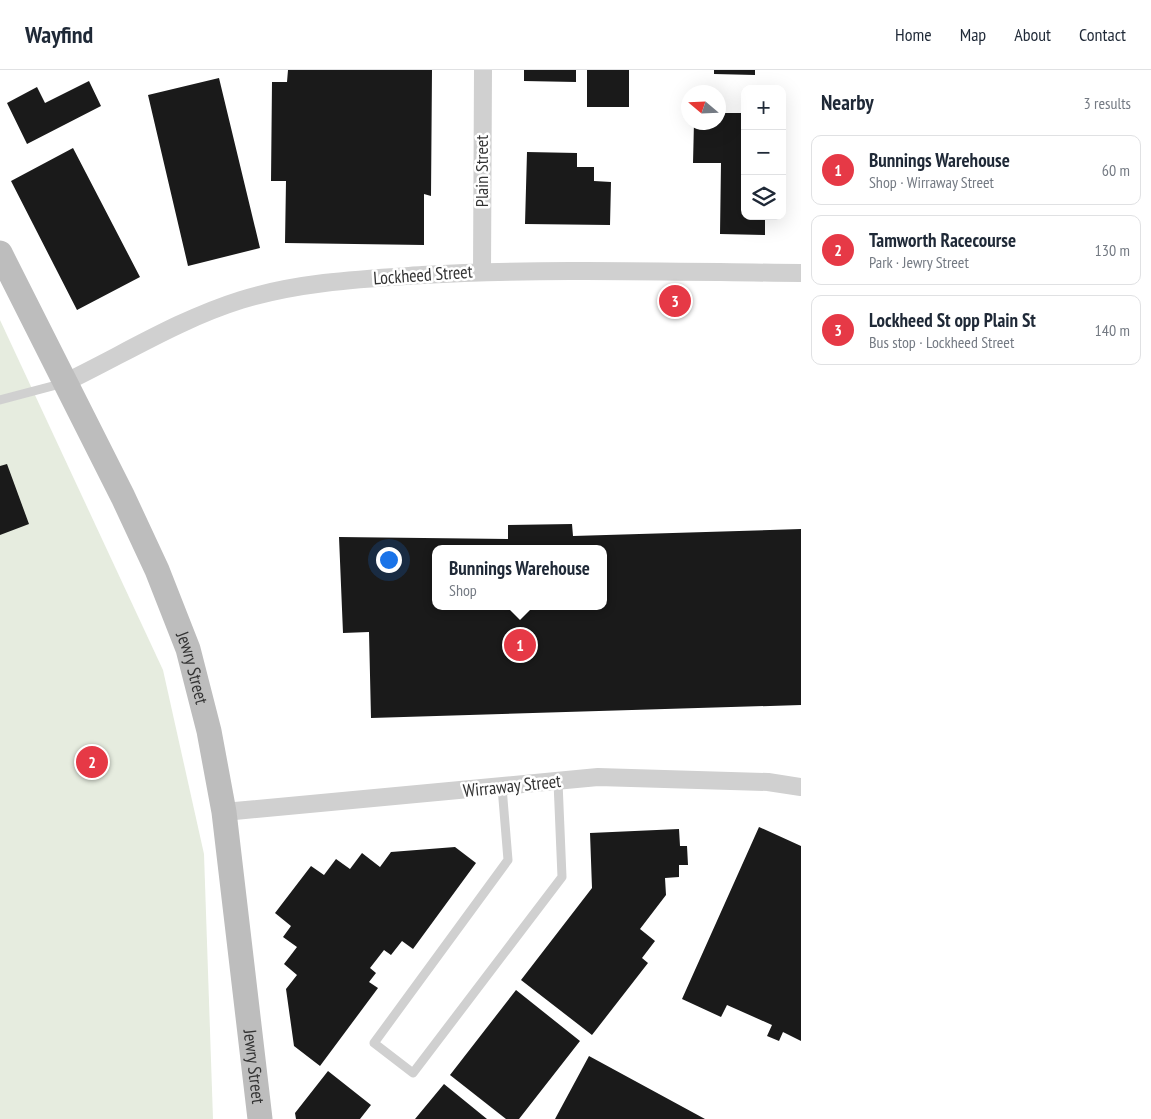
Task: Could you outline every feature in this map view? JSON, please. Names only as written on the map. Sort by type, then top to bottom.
[{"type":"main road","name":"Jewry Street","points":[[0,253],[123,497],[156,570],[188,649],[210,731],[224,812],[260,1119]]},
{"type":"street","name":"Plain Street","points":[[482,272],[483,70]]},
{"type":"street","name":"Lockheed Street","points":[[66,382],[173,328],[241,300],[310,285],[376,278],[482,272],[801,273]]},
{"type":"street","name":"Wirraway Street","points":[[224,812],[617,778],[768,782],[801,787]]},
{"type":"lane","points":[[0,400],[66,382]]},
{"type":"lane","points":[[502,787],[508,860],[374,1043],[413,1073],[562,877],[558,782]]},
{"type":"shaded area","points":[[0,320],[163,670],[204,854],[213,1119],[0,1119]]},
{"type":"building","points":[[288,70],[432,70],[431,196],[424,194],[424,245],[285,243],[286,181],[271,181],[272,82],[287,82]]},
{"type":"building","points":[[524,70],[576,70],[576,82],[524,81]]},
{"type":"building","points":[[587,70],[629,70],[629,107],[587,107]]},
{"type":"building","points":[[714,70],[755,70],[755,75],[714,74]]},
{"type":"building","points":[[219,78],[260,248],[188,266],[148,95]]},
{"type":"building","points":[[89,81],[101,106],[27,144],[7,103],[37,87],[45,103]]},
{"type":"building","points":[[726,113],[741,113],[741,220],[765,220],[765,235],[720,234],[721,163],[693,163],[694,130],[726,130]]},
{"type":"building","points":[[73,148],[140,277],[77,310],[11,181]]},
{"type":"building","points":[[527,152],[577,153],[577,167],[594,167],[594,181],[611,182],[610,225],[525,224]]},
{"type":"building","points":[[7,464],[29,524],[0,535],[0,466]]},
{"type":"building","points":[[572,524],[573,536],[801,529],[801,705],[371,718],[369,632],[343,633],[339,537],[508,539],[508,525]]},
{"type":"building","points":[[759,827],[801,846],[801,1041],[783,1032],[779,1041],[767,1036],[772,1025],[727,1005],[721,1017],[682,999]]},
{"type":"building","points":[[679,829],[680,846],[687,846],[688,865],[679,865],[679,877],[665,878],[666,895],[640,929],[655,941],[642,958],[648,963],[592,1035],[521,980],[592,888],[590,833]]},
{"type":"building","points":[[455,847],[476,863],[413,949],[402,941],[391,955],[384,950],[370,968],[376,973],[369,982],[378,988],[320,1066],[294,1046],[286,989],[297,975],[284,964],[297,947],[283,937],[291,926],[275,913],[311,866],[324,875],[336,859],[350,869],[362,853],[380,867],[391,852]]},
{"type":"building","points":[[516,990],[580,1041],[519,1119],[506,1119],[450,1075]]},
{"type":"building","points":[[589,1056],[705,1119],[555,1119]]},
{"type":"building","points":[[328,1071],[371,1105],[360,1119],[296,1119],[295,1113]]},
{"type":"building","points":[[444,1084],[487,1119],[415,1119]]},
{"type":"place","name":"Lockheed St opp Plain St","points":[[675,301]]},
{"type":"place","name":"Bunnings Warehouse","points":[[520,645]]},
{"type":"place","name":"Tamworth Racecourse","points":[[92,762]]}]
